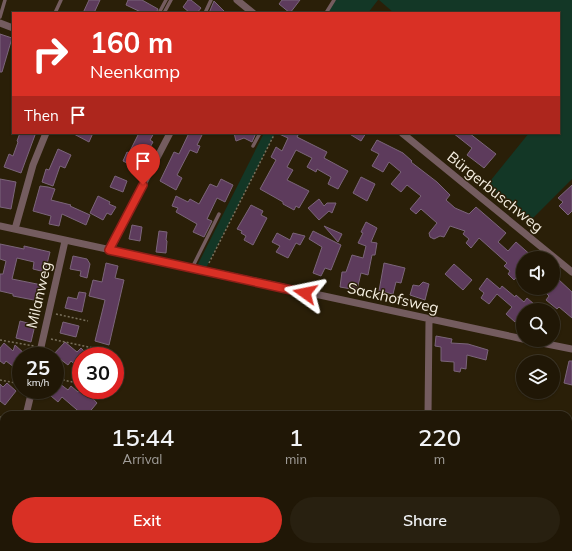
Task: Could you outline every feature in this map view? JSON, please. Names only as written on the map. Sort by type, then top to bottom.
[{"type":"street","points":[[237,0],[252,12]]},
{"type":"street","points":[[0,23],[12,28]]},
{"type":"street","points":[[15,229],[33,165],[46,134]]},
{"type":"street","points":[[109,250],[169,134]]},
{"type":"street","name":"Bürgerbuschweg","points":[[403,134],[572,272]]},
{"type":"street","name":"Sackhofsweg","points":[[0,226],[428,320],[516,338]]},
{"type":"street","name":"Milanweg","points":[[41,347],[65,241]]},
{"type":"street","points":[[428,320],[428,411]]},
{"type":"street","points":[[558,347],[572,350]]},
{"type":"street","points":[[27,411],[30,399]]},
{"type":"lane","points":[[0,17],[5,0]]},
{"type":"lane","points":[[56,12],[61,0]]},
{"type":"lane","points":[[160,12],[166,0]]},
{"type":"lane","points":[[165,12],[171,0]]},
{"type":"lane","points":[[205,12],[211,0]]},
{"type":"lane","points":[[327,12],[334,0]]},
{"type":"lane","points":[[253,146],[259,134]]},
{"type":"lane","points":[[192,268],[218,214]]},
{"type":"path","points":[[205,270],[274,134]]},
{"type":"path","points":[[48,313],[88,321]]},
{"type":"path","points":[[43,337],[89,347]]},
{"type":"path","points":[[0,340],[41,347]]},
{"type":"path","points":[[0,380],[12,382]]},
{"type":"green space","points":[[334,0],[378,0],[369,12],[327,12]]},
{"type":"green space","points":[[379,0],[572,0],[572,179],[530,221],[487,185],[528,134],[560,134],[560,12],[393,12]]},
{"type":"green space","points":[[263,134],[274,134],[205,270],[196,268]]},
{"type":"building","points":[[89,0],[100,0],[94,12],[83,12]]},
{"type":"building","points":[[128,0],[142,0],[158,9],[156,12],[141,12],[126,5]]},
{"type":"building","points":[[188,0],[191,0],[201,8],[198,12],[189,12],[183,7]]},
{"type":"building","points":[[282,0],[300,0],[291,12],[279,4]]},
{"type":"building","points":[[214,1],[225,12],[209,12]]},
{"type":"building","points":[[0,34],[12,38],[2,72],[0,72]]},
{"type":"building","points":[[20,134],[35,135],[21,173],[4,167],[9,154],[13,156],[18,142]]},
{"type":"building","points":[[74,134],[93,134],[89,142]]},
{"type":"building","points":[[138,134],[153,134],[150,140],[153,142],[148,151],[145,150],[137,168],[123,161],[127,152],[129,153]]},
{"type":"building","points":[[189,134],[202,134],[197,145],[200,146],[197,153],[190,150],[177,175],[182,178],[176,190],[160,181],[174,152],[179,154]]},
{"type":"building","points":[[234,134],[256,134],[252,142],[244,138],[236,141]]},
{"type":"building","points":[[279,134],[298,134],[297,137],[327,152],[324,158],[348,171],[338,189],[328,184],[331,177],[317,169],[316,172],[307,167],[312,158],[296,150],[287,167],[293,170],[287,180],[309,191],[299,208],[296,206],[294,210],[260,189],[276,160],[271,157],[276,147],[282,151],[288,138]]},
{"type":"building","points":[[350,134],[365,134],[361,141]]},
{"type":"building","points":[[454,134],[470,134],[496,154],[484,168],[467,155],[472,148]]},
{"type":"building","points":[[377,140],[403,153],[412,161],[411,162],[437,182],[450,195],[446,200],[455,208],[469,214],[476,207],[506,233],[498,242],[508,251],[516,242],[526,251],[516,251],[516,278],[514,280],[508,274],[510,271],[504,266],[507,263],[479,238],[471,248],[466,243],[469,239],[463,234],[465,231],[450,226],[444,237],[440,236],[434,239],[430,237],[429,233],[437,223],[421,209],[416,214],[410,209],[421,196],[407,185],[401,192],[391,184],[401,172],[389,162],[383,172],[372,166],[379,154],[371,150]]},
{"type":"building","points":[[58,149],[71,155],[65,168],[60,166],[53,186],[42,182],[46,169],[49,170]]},
{"type":"building","points":[[115,176],[127,181],[123,192],[110,187]]},
{"type":"building","points":[[361,177],[375,184],[367,201],[353,193]]},
{"type":"building","points":[[0,179],[16,182],[11,209],[0,207]]},
{"type":"building","points":[[221,179],[233,185],[225,202],[217,198],[207,219],[212,221],[204,237],[193,232],[197,224],[176,212],[178,208],[172,206],[176,196],[188,202],[190,199],[199,204],[210,184],[217,187]]},
{"type":"building","points":[[572,185],[572,211],[568,215],[559,206],[563,202],[558,198]]},
{"type":"building","points":[[40,186],[55,189],[51,200],[71,205],[70,206],[90,215],[86,225],[62,214],[59,226],[49,224],[51,216],[33,211]]},
{"type":"building","points":[[98,196],[116,207],[111,215],[107,213],[103,220],[90,213]]},
{"type":"building","points":[[319,199],[324,206],[327,203],[336,203],[332,213],[329,211],[319,220],[308,208]]},
{"type":"building","points":[[251,205],[263,211],[261,215],[267,218],[253,245],[244,240],[246,236],[241,233],[242,231],[237,229]]},
{"type":"building","points":[[366,222],[377,228],[371,242],[377,243],[375,255],[372,255],[368,275],[361,273],[357,290],[340,287],[342,272],[346,272],[352,255],[363,258],[366,246],[358,243]]},
{"type":"building","points":[[132,225],[142,227],[140,241],[129,239]]},
{"type":"building","points":[[324,226],[342,234],[338,242]]},
{"type":"building","points":[[159,231],[167,232],[166,253],[156,252]]},
{"type":"building","points":[[313,231],[341,245],[331,270],[325,268],[321,276],[313,273],[322,247],[309,239]]},
{"type":"building","points":[[277,233],[290,240],[293,233],[305,236],[300,245],[296,243],[288,258],[276,252],[280,246],[272,242]]},
{"type":"building","points":[[0,244],[24,249],[24,246],[50,252],[45,272],[33,269],[34,262],[17,258],[12,279],[42,285],[39,301],[13,296],[13,294],[0,291],[0,274],[3,274],[6,261],[0,259]]},
{"type":"building","points":[[73,256],[87,259],[90,264],[87,278],[80,276],[81,271],[70,269]]},
{"type":"building","points":[[106,263],[118,266],[115,278],[124,280],[109,345],[95,341],[105,300],[89,296],[93,280],[102,282]]},
{"type":"building","points":[[384,263],[405,268],[401,283],[396,282],[393,294],[379,291]]},
{"type":"building","points":[[454,264],[472,280],[463,290],[445,274]]},
{"type":"building","points":[[487,278],[500,289],[502,286],[515,297],[516,295],[524,302],[527,298],[533,303],[516,303],[515,322],[506,314],[512,307],[497,294],[489,304],[481,298],[484,293],[479,289]]},
{"type":"building","points":[[560,281],[572,292],[572,318],[560,308],[560,303],[550,303],[546,300],[549,296],[548,295],[560,295]]},
{"type":"building","points":[[423,282],[429,284],[425,300],[410,295],[413,285],[419,286]]},
{"type":"building","points":[[79,292],[86,293],[82,312],[65,308],[68,297],[77,299]]},
{"type":"building","points":[[20,321],[35,325],[31,342],[16,338]]},
{"type":"building","points":[[63,322],[79,326],[76,337],[60,333]]},
{"type":"building","points":[[436,336],[452,339],[451,343],[468,344],[488,350],[486,360],[467,355],[466,369],[461,368],[460,372],[454,371],[454,362],[441,361],[441,347],[435,346]]},
{"type":"building","points":[[65,342],[72,348],[72,362],[71,361],[68,365],[64,362],[64,347],[60,347]]},
{"type":"building","points":[[4,343],[12,350],[12,366],[6,361],[4,364],[0,361],[0,348]]},
{"type":"building","points":[[569,361],[572,361],[572,385],[564,383]]},
{"type":"building","points":[[7,383],[12,387],[12,396],[5,405],[0,401],[0,384],[3,387]]},
{"type":"building","points":[[71,386],[72,387],[72,399],[93,399],[97,403],[90,411],[78,411],[64,399],[64,387],[68,390]]},
{"type":"route","points":[[143,185],[109,250],[305,293]]}]
